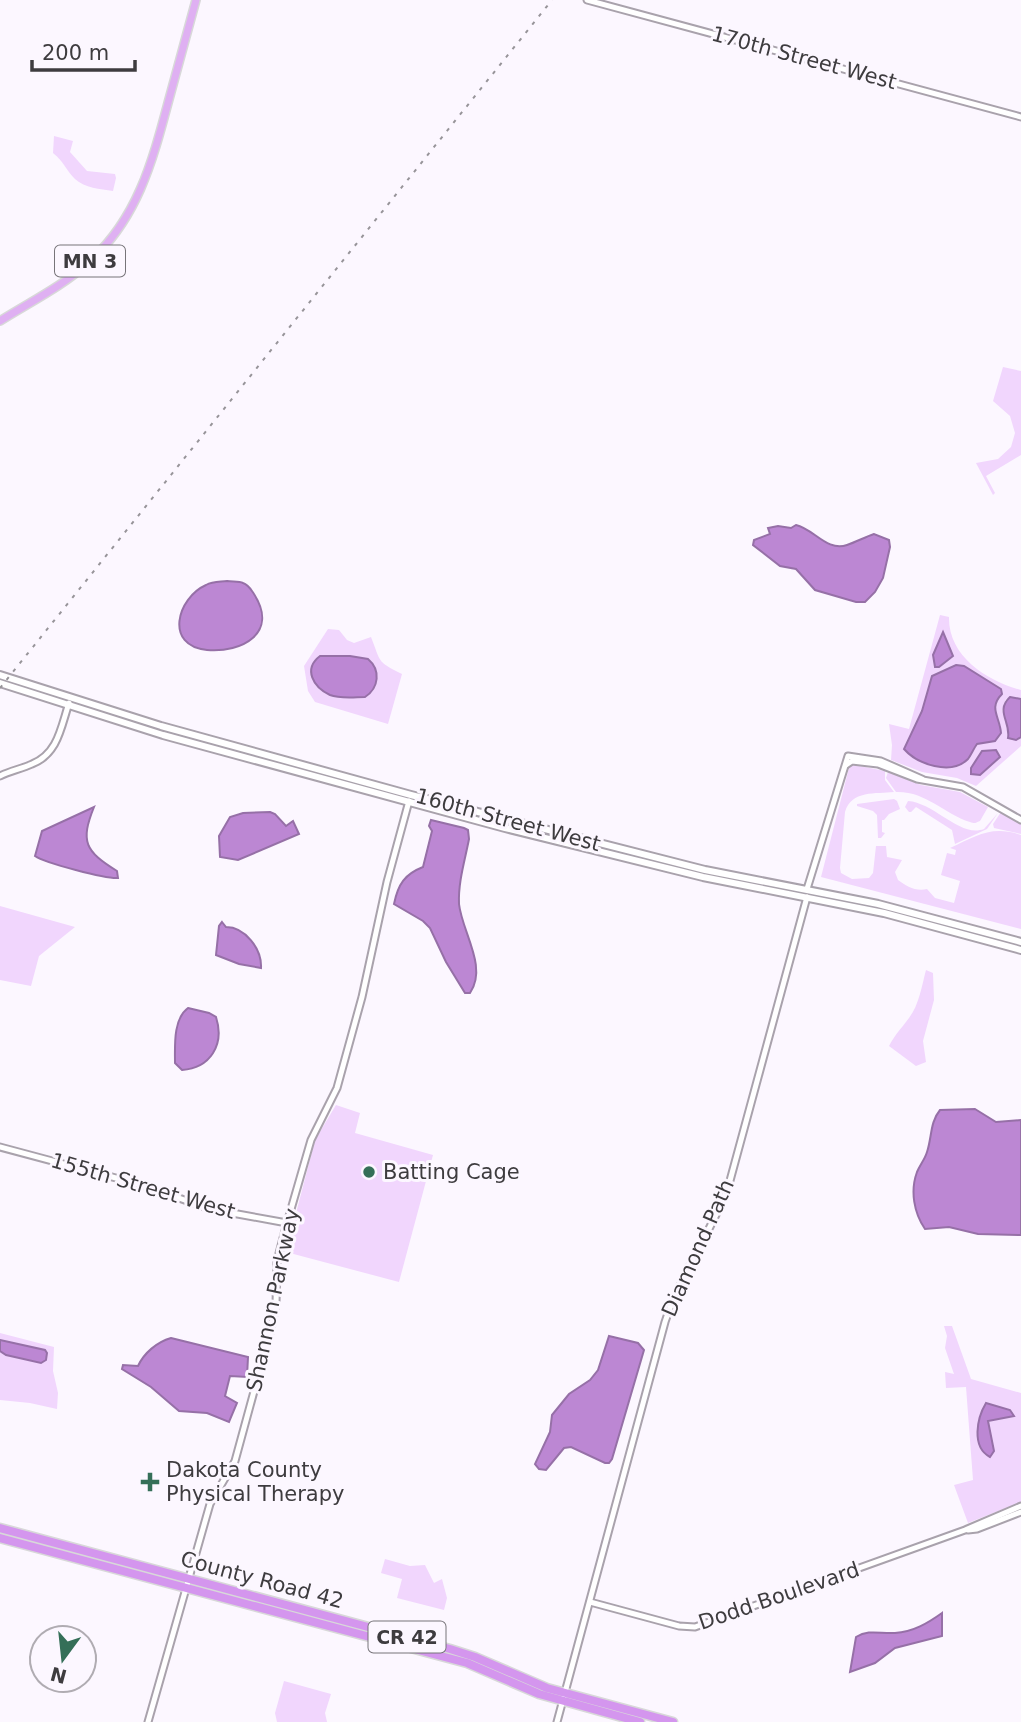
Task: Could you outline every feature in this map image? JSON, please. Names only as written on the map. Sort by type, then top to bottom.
[{"type":"highway","name":"County Road 42","points":[[0,1528],[475,1657],[564,1697],[640,1722]]},
{"type":"highway","name":"County Road 42","points":[[0,1538],[467,1663],[539,1693],[673,1722]]},
{"type":"main road","name":"MN 3","points":[[0,321],[81,269],[101,250],[126,219],[143,187],[153,160],[196,0]]},
{"type":"main road","name":"160th Street West","points":[[0,675],[175,738],[410,798],[807,893],[1021,950]]},
{"type":"main road","name":"160th Street West","points":[[0,683],[69,700]]},
{"type":"main road","name":"160th Street West","points":[[410,798],[649,864],[745,886],[756,885],[864,901],[1021,942]]},
{"type":"main road","points":[[649,864],[652,861],[705,870]]},
{"type":"street","name":"170th Street West","points":[[587,0],[1021,117]]},
{"type":"street","points":[[0,776],[35,763],[49,753],[58,739],[69,700]]},
{"type":"street","name":"Diamond Path","points":[[557,1722],[665,1322],[680,1286],[717,1216],[727,1188],[844,768],[850,761],[865,762],[922,779],[969,789],[1021,820]]},
{"type":"street","name":"Shannon Parkway","points":[[148,1722],[210,1504],[235,1461],[276,1304],[277,1261],[287,1223],[311,1140],[333,1098],[340,1077],[410,798]]},
{"type":"street","name":"155th Street West","points":[[0,1146],[142,1185],[210,1209],[287,1223]]},
{"type":"street","points":[[965,1530],[1021,1506]]},
{"type":"street","points":[[965,1530],[977,1529],[1021,1511]]},
{"type":"street","name":"Dodd Boulevard","points":[[590,1602],[679,1626],[695,1627],[965,1530]]},
{"type":"shaded area","points":[[54,136],[73,141],[70,152],[87,171],[115,174],[113,191],[88,186],[75,179],[53,153]]},
{"type":"shaded area","points":[[1003,367],[1021,371],[1021,455],[986,476],[995,493],[993,495],[976,463],[998,459],[1011,447],[1015,433],[1010,416],[993,401]]},
{"type":"shaded area","points":[[796,525],[833,545],[847,545],[874,534],[889,540],[883,578],[875,592],[865,602],[856,602],[815,590],[796,569],[780,566],[753,545],[754,540],[770,534],[768,528],[791,528]]},
{"type":"shaded area","points":[[227,581],[245,584],[254,594],[261,608],[259,630],[253,638],[233,648],[207,650],[193,647],[180,631],[182,610],[196,591],[211,583]]},
{"type":"shaded area","points":[[940,615],[949,617],[950,631],[962,655],[983,673],[1021,690],[1021,699],[1006,699],[1002,710],[1009,727],[1009,738],[1018,740],[1021,737],[1021,746],[976,786],[957,778],[922,772],[891,760],[889,724],[909,729]],"holes":[[[943,633],[953,656],[939,667],[933,660]],[[956,665],[999,696],[994,709],[1001,727],[987,741],[977,744],[969,758],[904,749],[922,711],[932,676]]]},
{"type":"shaded area","points":[[328,629],[339,630],[347,640],[354,643],[371,637],[380,660],[402,674],[388,724],[315,702],[308,691],[304,666]]},
{"type":"shaded area","points":[[943,632],[953,656],[935,667],[933,655]]},
{"type":"shaded area","points":[[320,656],[368,659],[375,668],[376,684],[365,697],[338,697],[324,692],[315,683],[311,672]]},
{"type":"shaded area","points":[[956,665],[964,666],[1001,689],[1002,694],[995,708],[1001,733],[995,741],[977,744],[968,759],[961,764],[953,767],[934,766],[917,759],[904,749],[922,711],[932,676]]},
{"type":"shaded area","points":[[1010,697],[1021,699],[1021,737],[1016,740],[1008,738],[1004,712]]},
{"type":"shaded area","points":[[996,750],[1000,757],[980,775],[971,774],[971,768],[982,751]]},
{"type":"shaded area","points":[[850,764],[885,771],[885,780],[894,792],[865,794],[848,805],[845,812],[841,873],[852,879],[869,878],[873,873],[876,846],[886,846],[887,857],[902,860],[895,872],[898,880],[915,889],[927,889],[935,898],[954,903],[960,881],[941,875],[947,853],[955,855],[956,850],[950,848],[992,832],[1021,835],[1021,929],[821,877]]},
{"type":"shaded area","points":[[888,772],[921,785],[960,792],[988,807],[980,821],[972,823],[917,795],[896,792],[886,778]]},
{"type":"shaded area","points":[[894,799],[900,809],[882,820],[882,832],[885,833],[878,838],[877,815],[857,804]]},
{"type":"shaded area","points":[[908,801],[928,807],[966,829],[984,829],[998,813],[987,829],[955,844],[952,830],[916,807],[909,812],[905,807]]},
{"type":"shaded area","points":[[94,807],[87,829],[88,845],[98,857],[117,871],[118,878],[76,870],[35,856],[42,831]]},
{"type":"shaded area","points":[[270,812],[286,826],[293,821],[299,834],[238,860],[220,857],[219,836],[230,817],[243,813]]},
{"type":"shaded area","points":[[1001,812],[1021,824],[1021,834],[994,828],[993,824]]},
{"type":"shaded area","points":[[431,820],[468,830],[459,904],[475,961],[475,983],[470,993],[465,993],[430,928],[394,904],[403,881],[423,867],[432,831],[429,826]]},
{"type":"shaded area","points":[[0,906],[75,927],[39,956],[31,986],[0,980]]},
{"type":"shaded area","points":[[222,922],[226,927],[240,931],[251,940],[259,954],[261,968],[239,964],[216,955],[219,926]]},
{"type":"shaded area","points":[[926,970],[933,973],[934,1000],[923,1041],[926,1062],[916,1066],[889,1046],[915,1007]]},
{"type":"shaded area","points":[[188,1008],[216,1017],[218,1037],[217,1046],[207,1060],[182,1070],[175,1063],[176,1033],[180,1019]]},
{"type":"shaded area","points":[[336,1105],[360,1113],[355,1133],[433,1155],[399,1282],[286,1252],[315,1140]]},
{"type":"shaded area","points":[[975,1109],[996,1122],[1021,1120],[1021,1235],[978,1234],[949,1227],[925,1229],[918,1216],[914,1202],[915,1179],[927,1152],[937,1115],[940,1110]]},
{"type":"shaded area","points":[[944,1326],[952,1326],[971,1379],[1021,1393],[1021,1502],[968,1523],[954,1485],[973,1480],[966,1387],[946,1388],[945,1372],[954,1374],[945,1348],[947,1336]]},
{"type":"shaded area","points":[[0,1333],[54,1347],[53,1371],[58,1393],[57,1409],[0,1400]]},
{"type":"shaded area","points":[[609,1336],[638,1343],[644,1350],[612,1459],[605,1463],[571,1447],[564,1448],[546,1470],[539,1469],[535,1464],[550,1432],[552,1415],[569,1394],[590,1380],[598,1370]]},
{"type":"shaded area","points":[[171,1338],[248,1357],[247,1377],[230,1376],[225,1396],[237,1403],[229,1422],[207,1413],[179,1411],[151,1387],[122,1369],[123,1365],[138,1366],[152,1349]]},
{"type":"shaded area","points":[[0,1340],[45,1350],[46,1360],[41,1363],[6,1355],[0,1351]]},
{"type":"shaded area","points":[[986,1403],[1010,1410],[1014,1416],[988,1421],[994,1451],[990,1457],[980,1446],[978,1439],[978,1424]]},
{"type":"shaded area","points":[[385,1559],[410,1566],[425,1565],[434,1583],[442,1579],[447,1598],[444,1610],[397,1598],[402,1579],[381,1573]]},
{"type":"shaded area","points":[[942,1613],[942,1636],[895,1648],[875,1663],[850,1672],[856,1637],[870,1632],[908,1631]]},
{"type":"shaded area","points":[[284,1681],[331,1694],[325,1713],[327,1722],[277,1722],[275,1713]]},
{"type":"railway","points":[[0,688],[552,0]]},
{"type":"place","name":"Batting Cage","points":[[369,1172]]},
{"type":"place","name":"Dakota County Physical Therapy","points":[[150,1482]]}]
